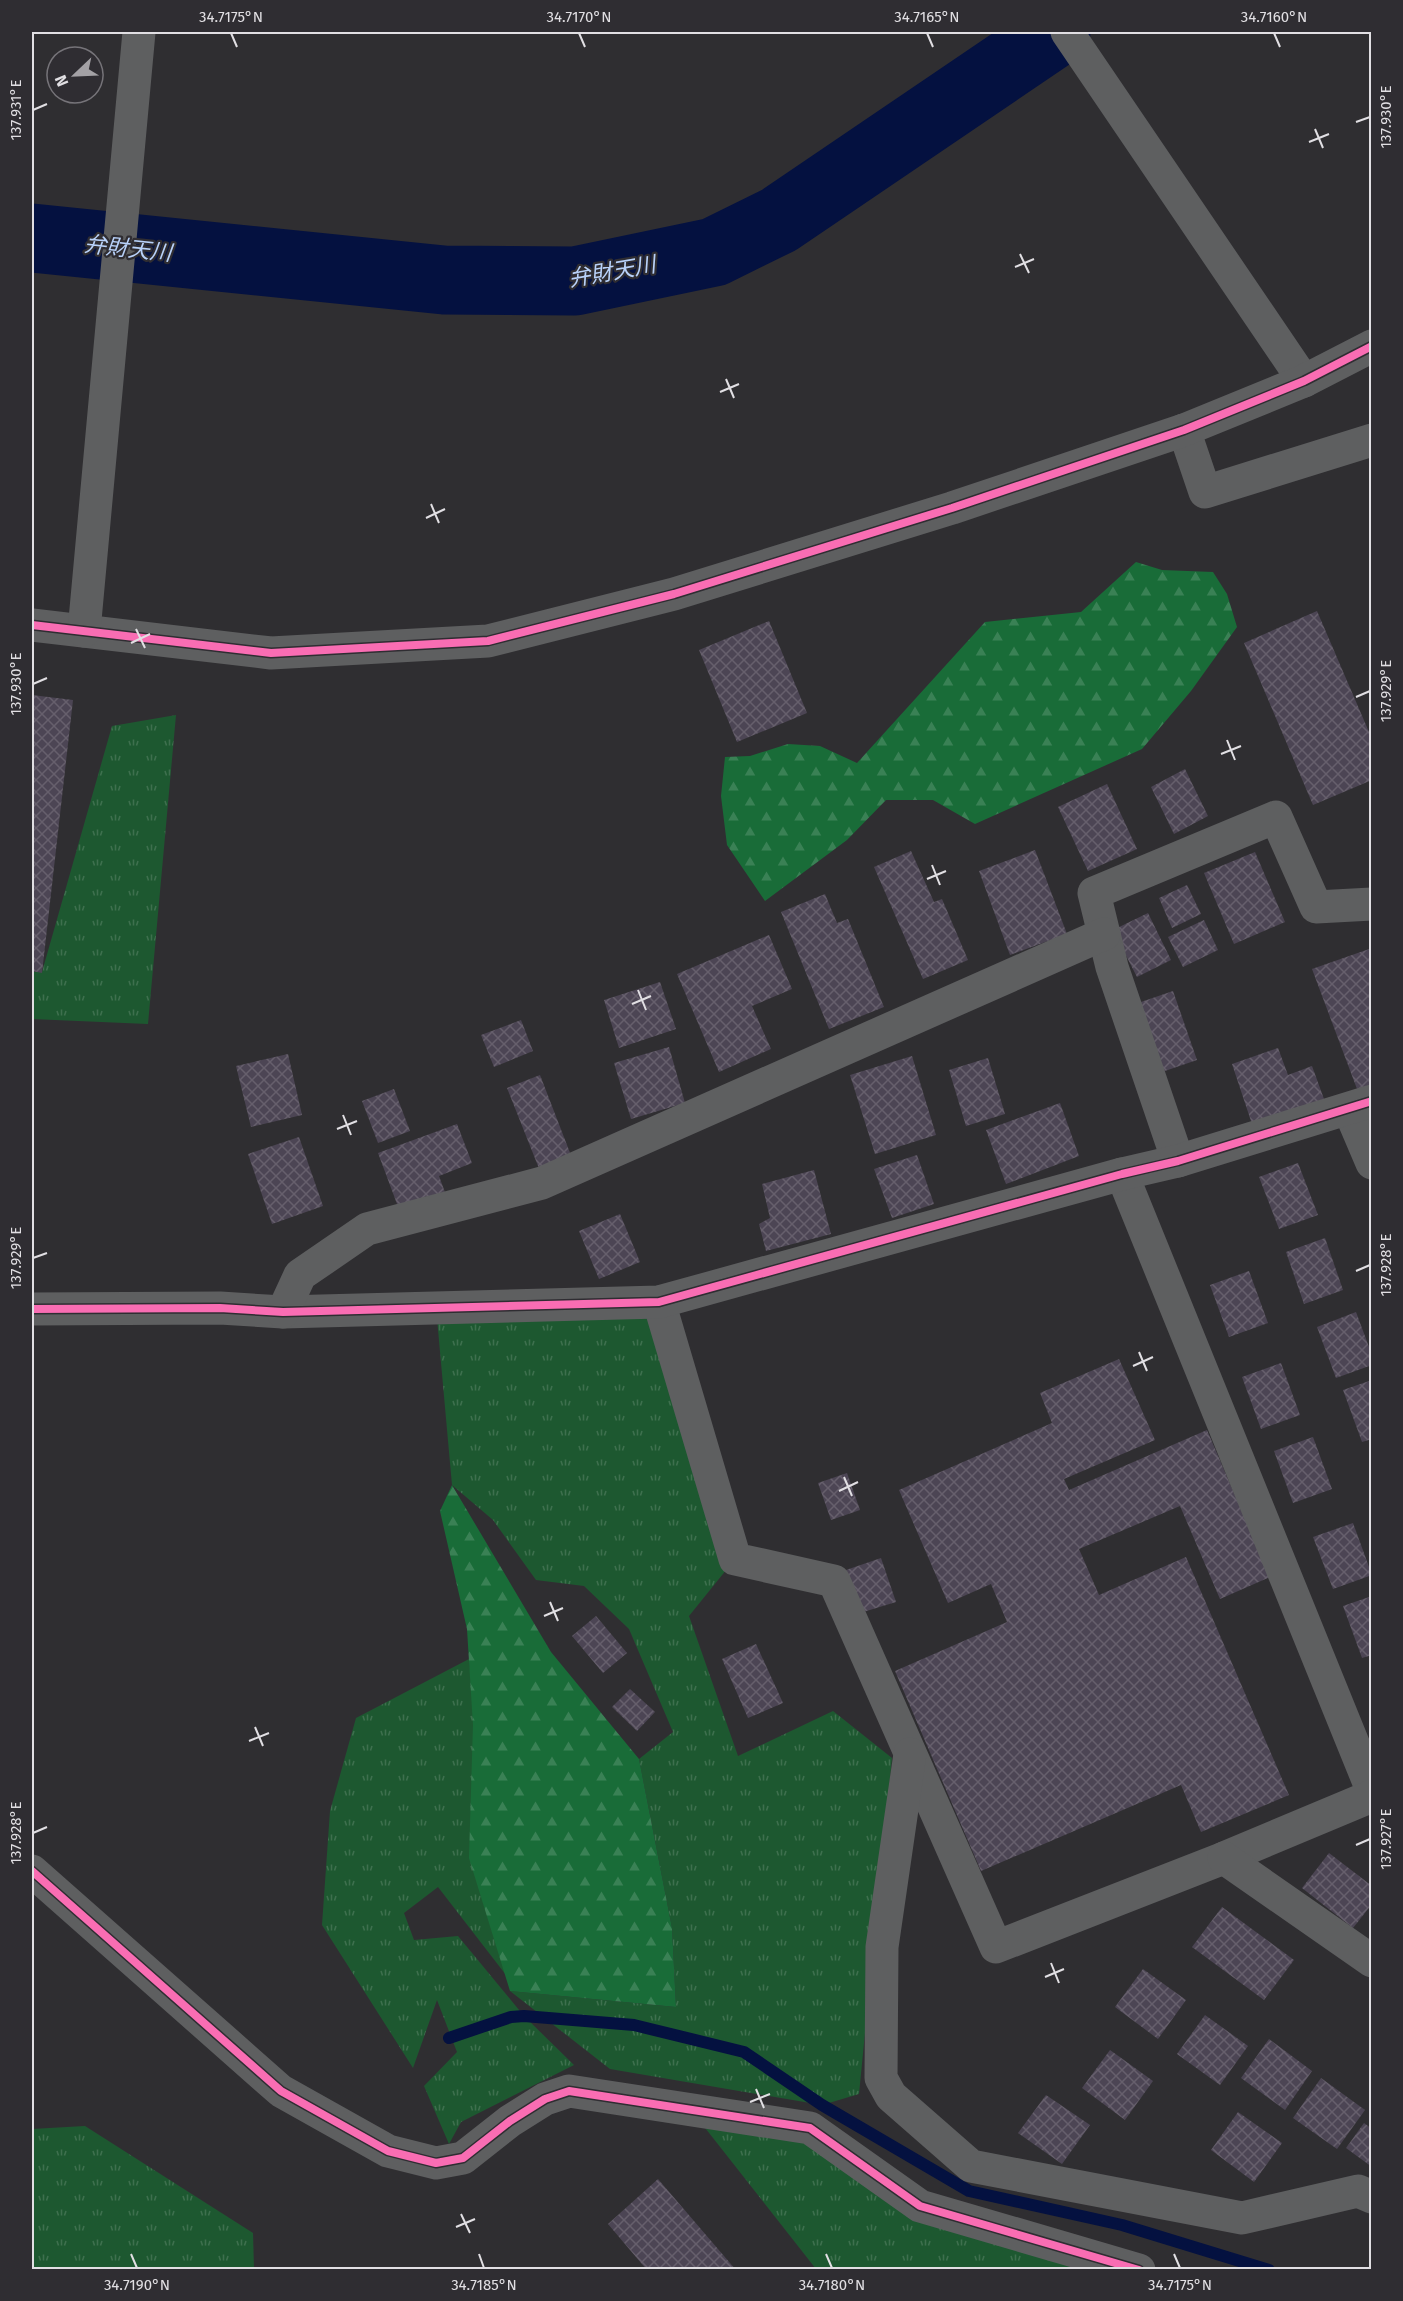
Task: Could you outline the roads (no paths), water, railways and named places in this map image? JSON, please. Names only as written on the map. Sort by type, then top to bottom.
[{"type":"street","points":[[84,631],[139,32]]},
{"type":"street","points":[[1067,32],[1304,381]]},
{"type":"street","points":[[32,625],[271,653],[489,641],[674,594],[952,508],[1184,430],[1304,381],[1371,346]]},
{"type":"street","points":[[1184,430],[1205,492],[1371,440]]},
{"type":"street","points":[[1178,1161],[1112,967],[1094,893],[1276,817],[1316,907],[1371,904]]},
{"type":"street","points":[[283,1312],[300,1275],[367,1229],[542,1182],[1104,934]]},
{"type":"street","points":[[32,1309],[220,1308],[283,1312],[659,1302],[1122,1174],[1178,1161],[1360,1105],[1371,1163]]},
{"type":"street","points":[[1122,1174],[1371,1790]]},
{"type":"street","points":[[659,1302],[735,1559],[834,1581],[996,1947],[1224,1858],[1371,1796]]},
{"type":"street","points":[[910,1754],[882,1947],[881,2078],[891,2096],[971,2166],[1242,2218],[1358,2190],[1371,2197]]},
{"type":"street","points":[[1224,1858],[1371,1961]]},
{"type":"street","points":[[32,1871],[282,2091],[388,2151],[436,2163],[463,2158],[545,2099],[569,2091],[810,2128],[920,2206],[1139,2270]]},
{"type":"waterway","name":"弁財天川","points":[[32,238],[444,280],[575,281],[714,252],[779,220],[1056,32]]},
{"type":"waterway","points":[[449,2038],[511,2017],[524,2016],[634,2025],[744,2052],[822,2105],[969,2191],[1122,2225],[1269,2270]]}]
